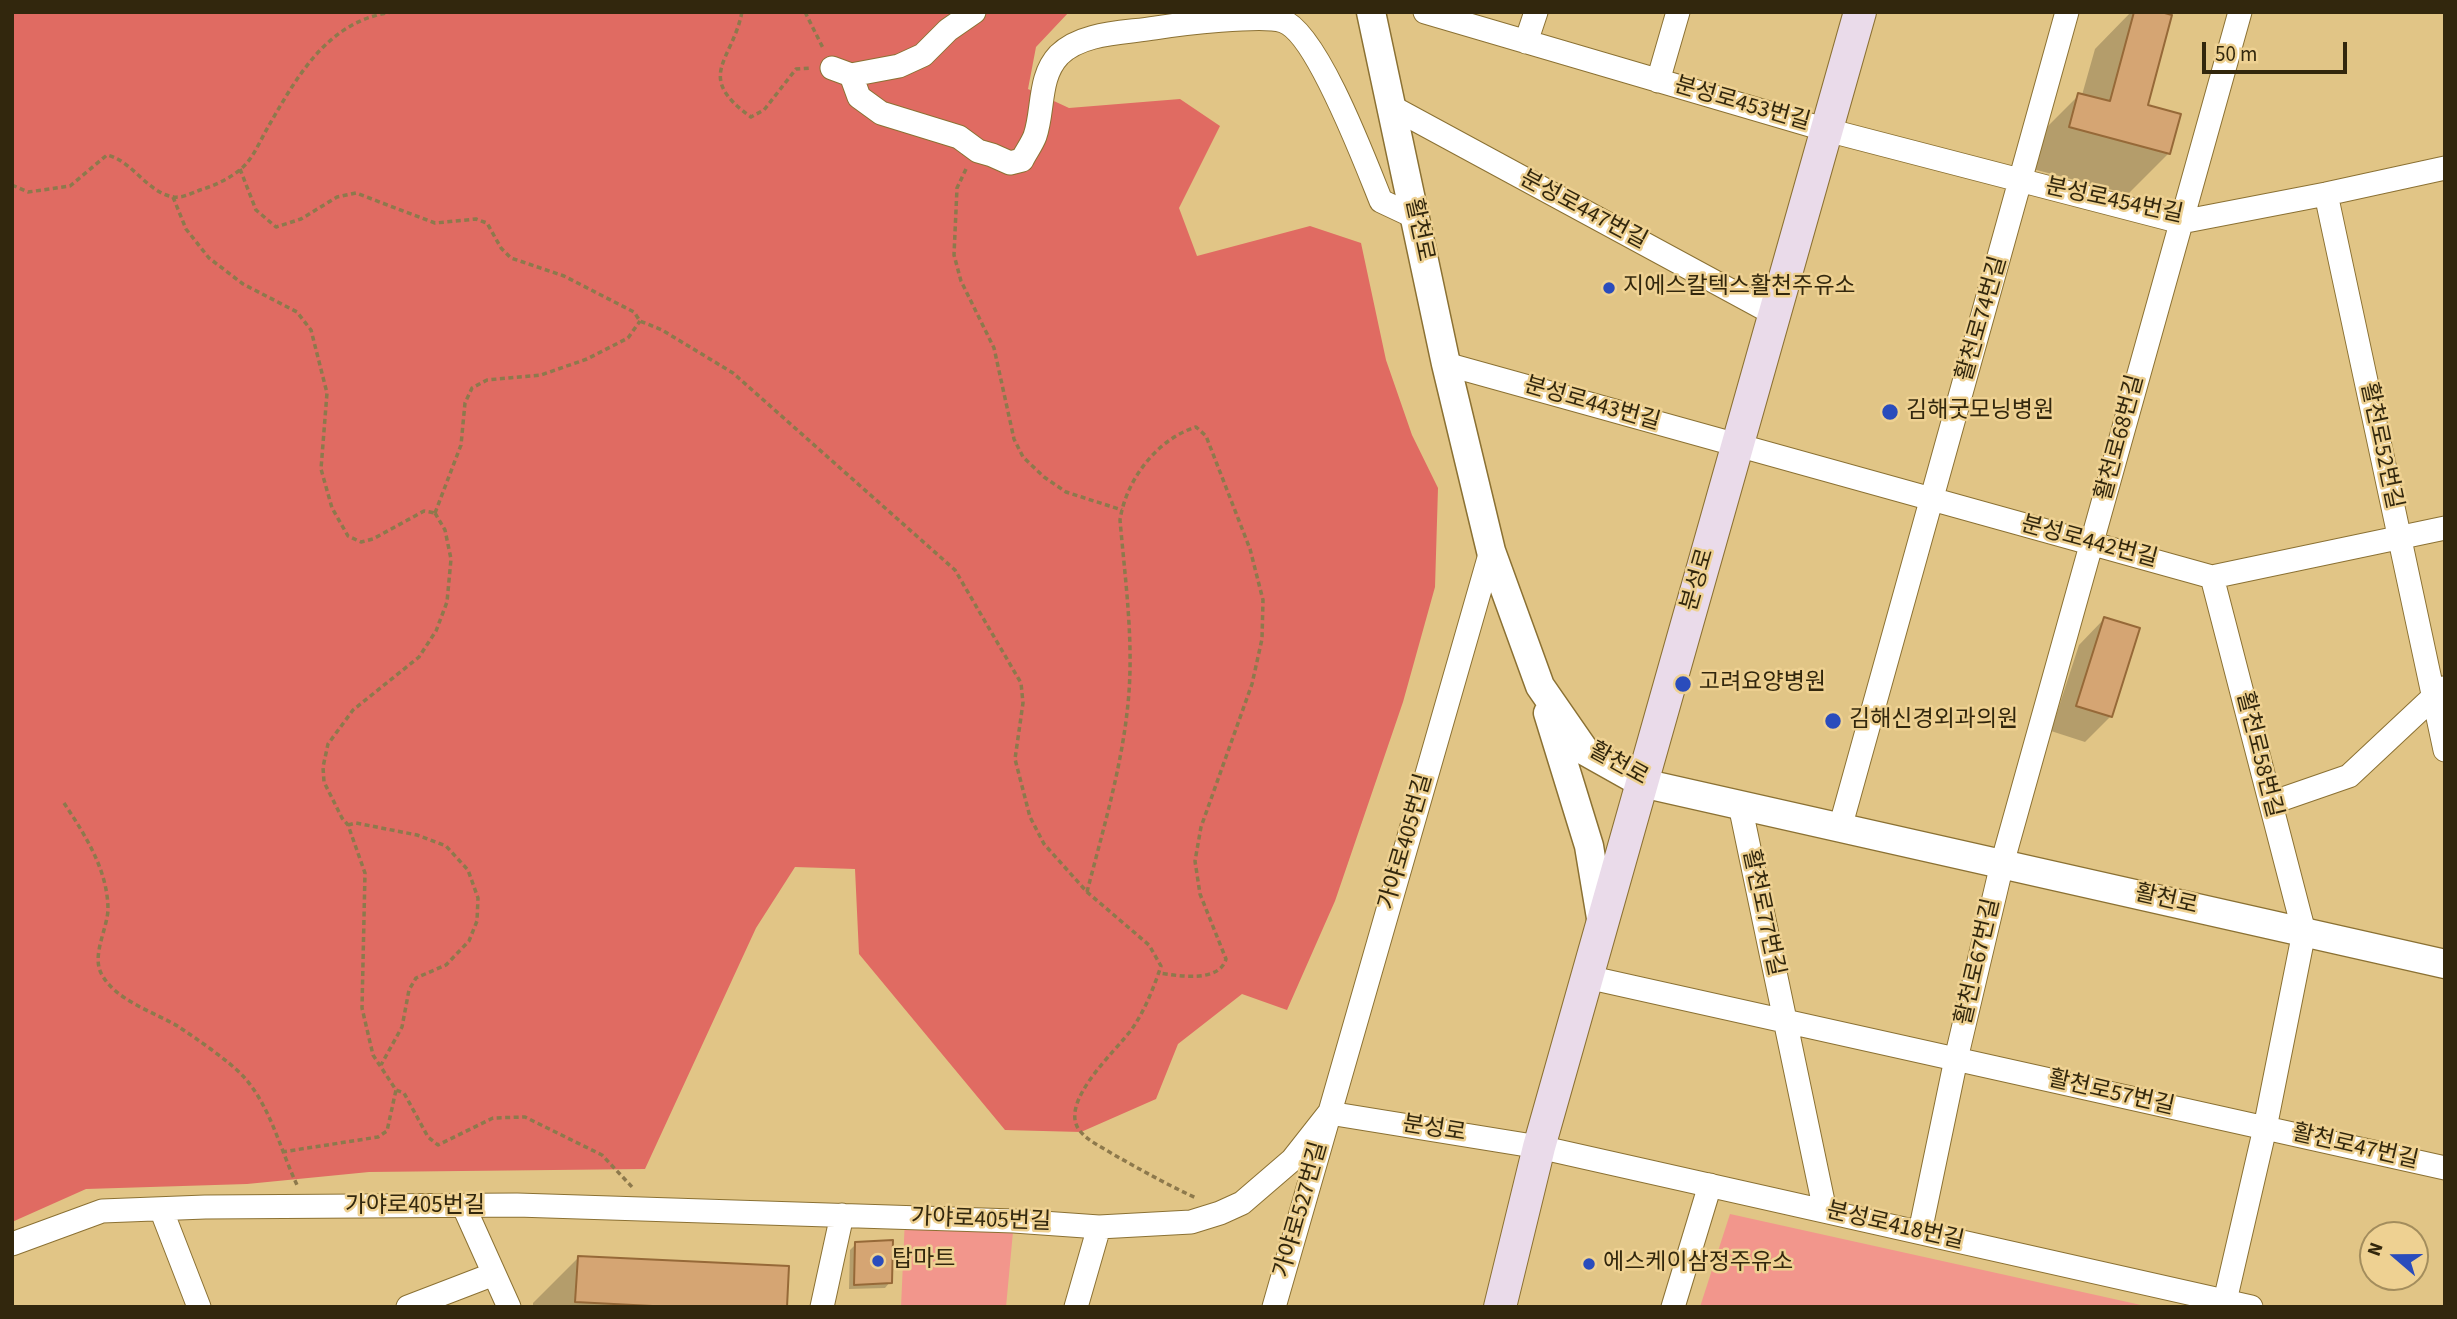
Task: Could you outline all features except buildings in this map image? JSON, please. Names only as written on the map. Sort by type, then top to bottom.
[{"type":"main road","name":"분성로","points":[[1500,1307],[1539,1147],[1860,12]]},
{"type":"street","points":[[974,12],[948,30],[923,55],[899,66],[841,72],[859,97],[881,113],[959,137],[978,151],[1010,163],[1022,160],[1035,136],[1045,81],[1058,56],[1081,41],[1172,26],[1248,20],[1282,21],[1299,31],[1328,77],[1381,201],[1415,217]]},
{"type":"street","name":"활천로","points":[[1371,12],[1446,364],[1491,551],[1540,687],[1585,751],[1642,783],[2445,964]]},
{"type":"street","name":"분성로453번길","points":[[1426,12],[1826,130]]},
{"type":"street","points":[[1526,42],[1536,12]]},
{"type":"street","name":"분성로453번길","points":[[1658,81],[1678,12]]},
{"type":"street","name":"활천로74번길","points":[[1840,828],[2022,182],[2067,12]]},
{"type":"street","name":"활천로68번길","points":[[2002,864],[2240,12]]},
{"type":"street","name":"분성로447번길","points":[[1392,107],[1774,314]]},
{"type":"street","name":"분성로454번길","points":[[1826,130],[2181,222],[2445,168]]},
{"type":"street","name":"활천로52번길","points":[[2326,194],[2399,537],[2439,691],[2445,750]]},
{"type":"street","name":"분성로443번길","points":[[1446,364],[1737,446]]},
{"type":"street","name":"분성로442번길","points":[[1737,446],[2212,577],[2445,528]]},
{"type":"street","name":"가야로405번길","points":[[12,1244],[102,1211],[161,1209],[517,1205],[1014,1221],[1099,1227],[1191,1222],[1242,1203],[1292,1160],[1329,1113],[1491,551]]},
{"type":"street","name":"활천로58번길","points":[[2212,577],[2304,932]]},
{"type":"street","points":[[1540,687],[1589,846],[1602,925]]},
{"type":"street","points":[[2270,803],[2349,776],[2439,691]]},
{"type":"street","name":"활천로77번길","points":[[1740,805],[1825,1211]]},
{"type":"street","name":"활천로67번길","points":[[1920,1233],[1956,1059],[2002,864]]},
{"type":"street","points":[[2225,1301],[2266,1128],[2304,932]]},
{"type":"street","points":[[1587,977],[1956,1059]]},
{"type":"street","name":"활천로57번길","points":[[1956,1059],[2266,1128]]},
{"type":"street","name":"분성로","points":[[1329,1113],[1539,1147]]},
{"type":"street","name":"가야로527번길","points":[[1274,1307],[1329,1113]]},
{"type":"street","name":"활천로47번길","points":[[2266,1128],[2445,1168]]},
{"type":"street","name":"분성로418번길","points":[[1539,1147],[2251,1307]]},
{"type":"street","points":[[1673,1307],[1710,1185]]},
{"type":"street","points":[[464,1207],[509,1307]]},
{"type":"street","points":[[161,1209],[198,1307]]},
{"type":"street","points":[[822,1307],[842,1215]]},
{"type":"street","points":[[1076,1307],[1099,1227]]},
{"type":"street","points":[[408,1307],[494,1274]]},
{"type":"path","points":[[12,185],[28,191],[70,186],[107,155],[117,157],[156,190],[173,197],[216,185],[248,163],[298,76],[328,41],[346,28],[392,12]]},
{"type":"path","points":[[742,12],[721,67],[720,85],[732,103],[751,117],[764,110],[796,69],[841,72]]},
{"type":"path","points":[[804,12],[841,72]]},
{"type":"path","points":[[978,151],[957,188],[954,255],[961,281],[994,348],[1014,439],[1023,457],[1044,477],[1066,492],[1122,510]]},
{"type":"path","points":[[240,169],[256,210],[276,227],[301,219],[337,197],[356,193],[435,223],[476,219],[487,223],[501,248],[511,258],[564,276],[634,312],[640,321],[662,330],[733,373],[955,570],[1021,683],[1023,703],[1015,759],[1030,817],[1044,844],[1087,892],[1149,945],[1161,966],[1155,985],[1133,1027],[1080,1095],[1073,1115],[1079,1130],[1091,1141],[1151,1177],[1212,1206],[1220,1213]]},
{"type":"path","points":[[173,197],[186,229],[209,258],[243,284],[297,312],[311,330],[327,393],[321,469],[332,508],[348,536],[361,542],[373,539],[424,511],[435,513]]},
{"type":"path","points":[[640,321],[628,338],[587,359],[541,375],[487,380],[472,388],[465,403],[461,445],[435,513],[444,530],[451,559],[447,601],[436,631],[419,657],[352,710],[328,744],[323,766],[324,782],[348,825],[365,873],[362,1008],[373,1055],[396,1090],[404,1093],[428,1136],[438,1145],[493,1118],[525,1116],[602,1155],[633,1188],[643,1209]]},
{"type":"path","points":[[1087,892],[1116,785],[1129,693],[1130,633],[1120,520],[1122,510],[1133,482],[1152,456],[1178,433],[1196,427],[1206,436],[1250,549],[1263,600],[1262,639],[1252,684],[1201,827],[1195,861],[1200,894],[1226,959],[1224,968],[1215,973],[1182,976],[1159,973]]},
{"type":"path","points":[[64,803],[89,841],[104,880],[108,911],[99,959],[101,973],[118,993],[179,1027],[242,1074],[262,1100],[307,1207]]},
{"type":"path","points":[[348,825],[356,823],[417,835],[446,846],[468,870],[478,898],[477,921],[469,941],[446,965],[416,978],[410,990],[402,1027],[381,1065]]},
{"type":"path","points":[[282,1152],[378,1137],[387,1131],[396,1090]]},
{"type":"shaded area","points":[[12,12],[1069,12],[1036,47],[1028,89],[1069,108],[1180,99],[1220,126],[1179,208],[1197,256],[1310,226],[1361,243],[1386,360],[1412,435],[1438,488],[1435,587],[1403,702],[1335,901],[1287,1010],[1242,994],[1178,1044],[1156,1099],[1081,1132],[1005,1130],[859,954],[855,869],[795,867],[756,928],[645,1169],[369,1172],[247,1184],[86,1189],[12,1222]]},
{"type":"shaded area","points":[[1730,1214],[2150,1307],[1700,1307]]},
{"type":"shaded area","points":[[905,1218],[1014,1221],[1006,1307],[901,1307]]},
{"type":"place","name":"지에스칼텍스활천주유소","points":[[1609,288]]},
{"type":"place","name":"김해굿모닝병원","points":[[1890,412]]},
{"type":"place","name":"고려요양병원","points":[[1683,684]]},
{"type":"place","name":"김해신경외과의원","points":[[1833,721]]},
{"type":"place","name":"탑마트","points":[[878,1261]]},
{"type":"place","name":"에스케이삼정주유소","points":[[1589,1264]]}]
